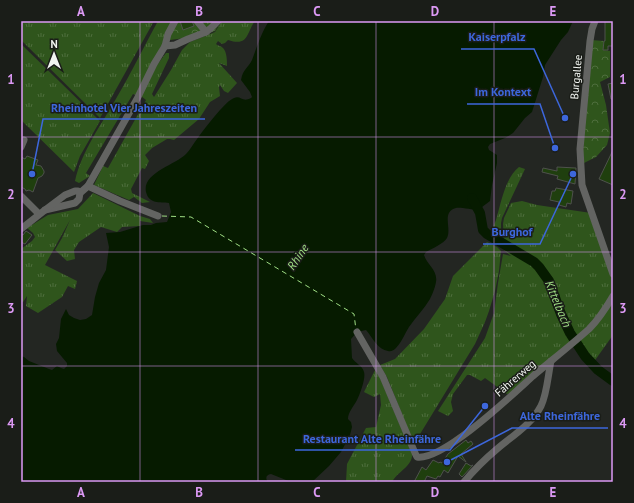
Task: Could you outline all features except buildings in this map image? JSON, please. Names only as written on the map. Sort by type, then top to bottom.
[{"type":"street","points":[[42,212],[75,203],[79,199],[80,193],[88,186],[165,46],[168,34],[176,21]]},
{"type":"street","points":[[197,21],[206,32]]},
{"type":"street","points":[[165,46],[174,45],[206,32],[218,21]]},
{"type":"street","name":"Burgallee","points":[[596,21],[592,29],[590,41],[580,149],[581,179],[582,186],[613,274]]},
{"type":"street","points":[[88,186],[158,216]]},
{"type":"street","points":[[21,229],[70,192],[78,191],[80,193]]},
{"type":"street","points":[[21,196],[42,212]]},
{"type":"street","name":"Fährerweg","points":[[357,332],[384,377],[417,457],[422,458],[446,447],[473,429],[590,329],[598,320],[613,296]]},
{"type":"street","points":[[464,482],[496,450],[533,418],[544,398],[551,361]]},
{"type":"green space","points":[[21,21],[154,21],[100,118],[21,40]]},
{"type":"green space","points":[[158,21],[174,21],[136,95],[133,94],[86,173],[90,176],[79,183],[75,181],[87,148],[122,88]]},
{"type":"green space","points":[[177,21],[221,21],[215,31],[186,41],[185,38],[170,40],[170,35]]},
{"type":"green space","points":[[222,21],[255,21],[246,38],[240,42],[228,40],[222,44],[218,41],[216,44],[222,47],[225,52],[227,66],[219,63],[237,83],[228,93],[224,91],[220,85],[220,96],[210,102],[199,119],[174,140],[167,139],[152,148],[145,155],[149,161],[145,169],[142,168],[131,189],[132,193],[150,202],[142,203],[134,197],[129,200],[94,185],[103,166],[108,168],[146,100],[141,96],[157,65],[166,53],[169,53],[169,58],[152,94],[154,97],[182,50],[190,42],[215,32]]},
{"type":"green space","points":[[591,40],[604,41],[604,50],[610,51],[610,77],[600,82],[606,105],[610,133],[607,145],[596,157],[582,164]]},
{"type":"green space","points":[[21,44],[100,121],[80,156],[74,172],[21,120]]},
{"type":"green space","points":[[519,167],[525,169],[502,218],[501,241],[489,234],[496,220],[507,184],[514,172]]},
{"type":"green space","points":[[93,193],[140,216],[150,219],[153,223],[140,221],[140,226],[122,227],[117,232],[101,227],[79,242],[74,250],[75,259],[67,261],[55,250],[70,220],[45,265],[77,281],[75,289],[68,286],[62,297],[38,313],[26,306],[27,296],[23,302],[21,302],[21,249],[35,237],[27,228],[48,215],[78,209]]},
{"type":"green space","points":[[522,201],[537,205],[591,213],[590,218],[613,278],[613,292],[605,307],[575,340],[551,281],[541,266],[535,260],[504,243],[504,218],[511,203]]},
{"type":"green space","points":[[487,242],[497,247],[501,251],[495,291],[485,322],[475,344],[417,439],[412,439],[387,377],[380,365],[395,359],[424,329],[445,299],[453,276]]},
{"type":"green space","points":[[505,247],[534,265],[548,282],[570,342],[511,393],[507,394],[485,378],[481,381],[467,375],[453,394],[451,402],[453,411],[448,416],[438,411],[485,338],[494,313],[503,254],[511,256],[504,250]]},
{"type":"green space","points":[[613,299],[613,335],[593,363],[579,342]]},
{"type":"green space","points":[[375,370],[380,378],[412,454],[412,458],[392,482],[346,482],[347,464],[366,428],[376,427],[381,405],[380,394],[374,397],[364,392]]},
{"type":"water","name":"Rhine","points":[[269,21],[573,21],[568,32],[545,65],[543,77],[532,112],[513,133],[490,144],[488,147],[489,150],[497,155],[497,163],[490,201],[478,210],[456,208],[452,210],[448,217],[447,238],[426,252],[424,255],[425,259],[434,271],[436,278],[435,287],[430,299],[409,327],[400,343],[392,351],[384,350],[378,346],[366,330],[357,332],[351,339],[352,358],[362,368],[364,375],[360,394],[348,416],[352,427],[350,435],[341,452],[312,482],[291,482],[271,474],[266,477],[268,482],[21,482],[21,356],[29,361],[52,370],[57,366],[64,369],[67,366],[67,363],[57,351],[56,344],[59,338],[61,319],[66,309],[69,315],[80,320],[86,319],[92,315],[99,283],[106,270],[109,247],[106,233],[120,232],[143,225],[167,222],[171,212],[169,203],[155,202],[150,199],[147,196],[146,185],[149,180],[160,170],[181,158],[189,151],[211,120],[228,102],[236,97],[246,100],[252,97],[241,80],[244,71],[252,60],[261,35]]},
{"type":"waterway","name":"Kittelbach","points":[[472,198],[480,213],[483,230],[487,234],[534,262],[539,267],[549,281],[561,314],[570,333],[585,356],[598,370],[613,381]]},
{"type":"ferry route","points":[[162,216],[191,217],[354,314],[356,330]]},
{"type":"place","name":"Kaiserpfalz","points":[[565,118]]},
{"type":"place","name":"Im Kontext","points":[[555,148]]},
{"type":"place","name":"Rheinhotel Vier Jahreszeiten","points":[[32,174]]},
{"type":"place","name":"Burghof","points":[[573,174]]},
{"type":"place","name":"Restaurant Alte Rheinfähre","points":[[485,406]]},
{"type":"place","name":"Alte Rheinfähre","points":[[447,462]]}]
